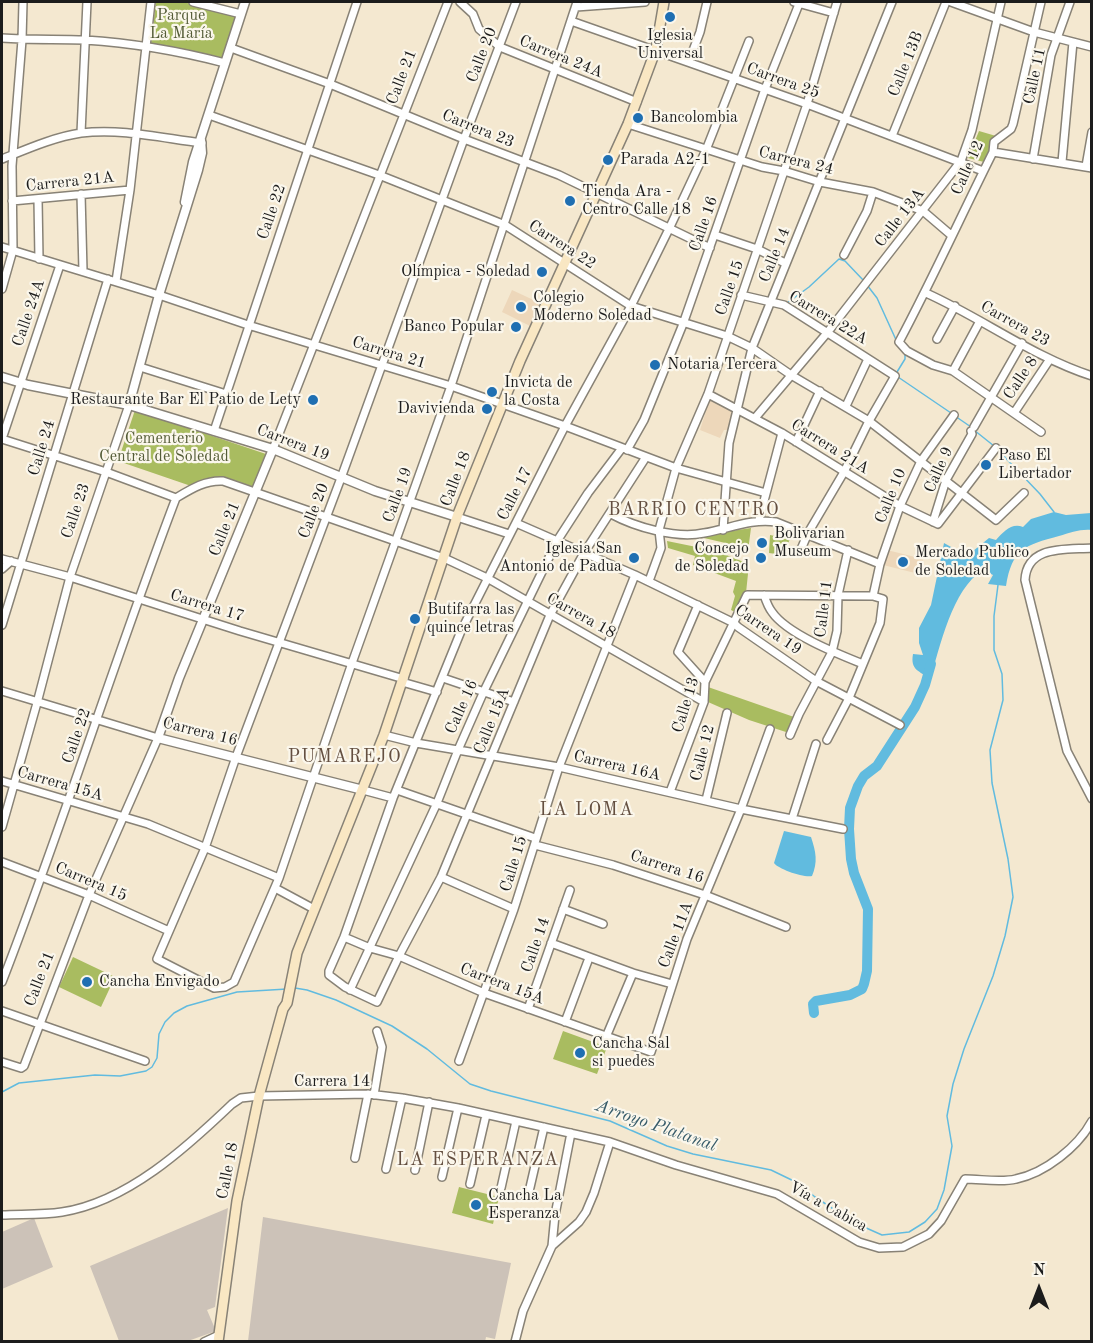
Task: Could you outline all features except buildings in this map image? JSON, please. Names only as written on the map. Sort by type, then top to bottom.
[{"type":"main road","name":"Calle 18","points":[[219,1338],[237,1201],[259,1096],[297,953],[384,735],[457,517],[501,404],[637,102],[656,49],[664,2]]},
{"type":"street","points":[[2,289],[13,250],[13,155],[23,2]]},
{"type":"street","points":[[81,133],[87,2]]},
{"type":"street","name":"Calle 24","points":[[2,625],[54,455],[112,280],[130,190],[151,2]]},
{"type":"street","points":[[193,2],[241,14]]},
{"type":"street","name":"Calle 23","points":[[2,827],[70,577],[141,367],[159,295],[198,170],[201,142],[244,2]]},
{"type":"street","name":"Calle 22","points":[[214,431],[357,2]]},
{"type":"street","name":"Calle 21","points":[[2,1062],[21,1068],[24,1066],[89,895],[158,738],[179,678],[256,492],[448,2]]},
{"type":"street","name":"Carrera 24A","points":[[460,2],[473,14],[479,29],[500,47],[637,102]]},
{"type":"street","name":"Calle 20","points":[[158,960],[205,848],[236,757],[516,2]]},
{"type":"street","points":[[576,4],[645,2]]},
{"type":"street","points":[[688,61],[700,32],[707,2]]},
{"type":"street","name":"Calle 15","points":[[649,581],[660,548],[659,530],[676,468],[708,394],[807,104],[837,2]]},
{"type":"street","name":"Calle 14","points":[[723,530],[729,443],[752,348],[892,2]]},
{"type":"street","name":"Calle 13B","points":[[892,136],[946,2]]},
{"type":"street","points":[[951,2],[1034,32],[1092,47]]},
{"type":"street","name":"Calle 13A","points":[[755,418],[827,333],[961,161],[972,130],[1001,2]]},
{"type":"street","name":"Calle 12","points":[[953,371],[933,365],[907,351],[899,342],[926,293],[951,235],[993,152],[994,142],[1011,129],[1041,2]]},
{"type":"street","name":"Calle 11","points":[[1033,159],[1051,55],[1070,2]]},
{"type":"street","points":[[797,3],[834,13]]},
{"type":"street","name":"Calle 16","points":[[350,990],[437,803],[484,691],[556,541],[588,493],[625,449],[644,420],[683,324],[797,3]]},
{"type":"street","name":"Calle 19","points":[[158,960],[213,988],[225,987],[234,982],[279,878],[352,663],[451,386],[576,4]]},
{"type":"street","name":"Carrera 25","points":[[571,21],[656,49],[846,118],[983,171]]},
{"type":"street","points":[[2,38],[85,40],[147,46],[183,52],[225,63]]},
{"type":"street","name":"Calle 17","points":[[350,990],[329,975],[328,971],[344,937],[393,798],[462,631],[509,534],[669,230],[706,150],[749,41]]},
{"type":"street","points":[[1062,162],[1073,42]]},
{"type":"street","name":"Carrera 23","points":[[231,48],[404,113],[597,192],[669,230],[710,248]]},
{"type":"street","name":"Carrera 22","points":[[209,115],[379,175],[505,225],[631,306],[683,324],[728,336],[752,348],[791,375],[869,421],[996,520],[1024,493]]},
{"type":"street","name":"Carrera 24","points":[[628,124],[706,150],[820,182],[873,192],[923,211],[951,235]]},
{"type":"street","points":[[993,152],[1089,167],[1092,132]]},
{"type":"street","points":[[2,159],[81,133],[135,133],[201,142]]},
{"type":"street","name":"Carrera 21A","points":[[12,201],[130,190]]},
{"type":"street","points":[[844,255],[867,211],[873,192]]},
{"type":"street","points":[[81,194],[83,271]]},
{"type":"street","points":[[38,199],[39,259]]},
{"type":"street","points":[[715,235],[757,249],[785,263]]},
{"type":"street","name":"Carrera 21","points":[[2,247],[159,295],[248,326],[451,386],[676,468],[766,493]]},
{"type":"street","name":"Calle 24A","points":[[2,439],[22,385],[60,265]]},
{"type":"street","name":"Carrera 23","points":[[926,293],[955,306],[1069,369],[1092,376]]},
{"type":"street","name":"Carrera 22A","points":[[741,295],[784,305],[895,376],[869,421]]},
{"type":"street","points":[[937,339],[955,306]]},
{"type":"street","points":[[980,321],[953,371],[1041,432]]},
{"type":"street","name":"Calle 9","points":[[936,523],[946,480],[1022,343]]},
{"type":"street","points":[[846,406],[868,359]]},
{"type":"street","name":"Calle 8","points":[[1014,413],[1050,359]]},
{"type":"street","points":[[141,367],[226,394]]},
{"type":"street","name":"Carrera 19","points":[[2,377],[22,385]]},
{"type":"street","name":"Carrera 19","points":[[2,383],[74,393],[129,405],[273,449],[341,478],[410,503],[509,534]]},
{"type":"street","points":[[796,442],[820,392]]},
{"type":"street","name":"Carrera 21A","points":[[708,394],[782,433],[900,506],[936,523]]},
{"type":"street","name":"Calle 10","points":[[873,596],[880,564],[900,506],[921,461],[954,415]]},
{"type":"street","points":[[802,547],[844,472],[869,421]]},
{"type":"street","points":[[759,520],[782,433]]},
{"type":"street","points":[[2,439],[106,472],[176,498]]},
{"type":"street","points":[[936,523],[996,448]]},
{"type":"street","name":"Calle 15A","points":[[350,990],[377,1002],[441,878],[550,615],[585,553],[646,457]]},
{"type":"street","name":"Carrera 18","points":[[176,498],[200,484],[213,480],[223,481],[444,558],[487,578],[704,702]]},
{"type":"street","name":"Calle 22","points":[[2,982],[43,877],[138,598],[176,498]]},
{"type":"street","points":[[610,514],[630,524],[688,534],[723,530],[759,520],[776,522],[880,564]]},
{"type":"street","name":"Carrera 19","points":[[516,523],[649,581],[734,623],[816,681],[900,725]]},
{"type":"street","points":[[1092,548],[1050,550],[1028,563],[1025,580],[1067,751],[1092,799]]},
{"type":"street","name":"Calle 11","points":[[790,735],[832,652],[837,631],[838,595],[848,550]]},
{"type":"street","name":"Carrera 17","points":[[2,559],[70,577],[352,663],[437,692]]},
{"type":"street","points":[[2,569],[10,561]]},
{"type":"street","name":"Calle 15","points":[[459,1061],[514,909],[559,767],[635,575]]},
{"type":"street","name":"Calle 13","points":[[670,792],[704,702],[705,682],[747,595],[764,595]]},
{"type":"street","points":[[827,740],[849,698],[882,618],[883,599],[873,596],[764,595],[771,612],[789,627],[832,652],[863,664]]},
{"type":"street","points":[[698,605],[678,652],[705,682]]},
{"type":"street","points":[[443,678],[514,702]]},
{"type":"street","name":"Carrera 16","points":[[2,691],[158,738],[393,798]]},
{"type":"street","name":"Calle 12","points":[[706,800],[727,713]]},
{"type":"street","name":"Calle 11A","points":[[651,1052],[687,939],[741,809],[770,729]]},
{"type":"street","name":"Carrera 16A","points":[[384,735],[416,744],[559,767],[741,809],[843,829]]},
{"type":"street","points":[[792,819],[816,744]]},
{"type":"street","name":"Carrera 15A","points":[[2,781],[124,816],[279,878]]},
{"type":"street","name":"Carrera 16","points":[[397,790],[468,814],[535,842],[705,896],[786,927]]},
{"type":"street","name":"Carrera 15","points":[[2,862],[89,895],[169,931]]},
{"type":"street","points":[[441,878],[514,909]]},
{"type":"street","points":[[275,888],[314,909]]},
{"type":"street","name":"Calle 14","points":[[528,1009],[570,890]]},
{"type":"street","points":[[563,909],[603,924]]},
{"type":"street","name":"Carrera 15A","points":[[344,937],[370,948],[399,956],[484,993],[651,1052]]},
{"type":"street","points":[[551,943],[633,973],[672,984]]},
{"type":"street","points":[[565,1022],[589,958]]},
{"type":"street","points":[[606,1037],[633,973]]},
{"type":"street","points":[[2,1011],[145,1060]]},
{"type":"street","points":[[355,1158],[382,1047],[376,1031]]},
{"type":"street","name":"Carrera 14","points":[[2,1215],[61,1212],[84,1207],[120,1192],[183,1149],[236,1101],[246,1097],[371,1095],[402,1098],[458,1108],[610,1142]]},
{"type":"street","points":[[386,1169],[402,1098]]},
{"type":"street","points":[[415,1170],[429,1102]]},
{"type":"street","points":[[442,1177],[458,1108]]},
{"type":"street","points":[[470,1184],[486,1114]]},
{"type":"street","points":[[501,1188],[516,1121]]},
{"type":"street","name":"Vía a Cabica","points":[[610,1142],[676,1165],[777,1194],[859,1242],[879,1248],[903,1247],[929,1234],[941,1221],[965,1179],[1016,1180],[1035,1172],[1067,1152],[1078,1142],[1092,1121]]},
{"type":"street","points":[[528,1196],[544,1127]]},
{"type":"street","points":[[515,1341],[523,1311],[552,1246],[555,1215],[571,1133]]},
{"type":"street","points":[[552,1246],[579,1222],[586,1212],[610,1142]]},
{"type":"street","points":[[204,1341],[219,1338]]},
{"type":"shaded area","name":"Colegio Moderno Soledad","points":[[512,290],[540,303],[530,326],[502,312]]},
{"type":"shaded area","points":[[710,398],[733,408],[728,430],[724,430],[720,438],[700,430]]},
{"type":"shaded area","name":"Mercado Publico de Soledad","points":[[887,550],[923,559],[919,574],[883,565]]},
{"type":"shaded area","points":[[228,1208],[215,1307],[207,1310],[216,1331],[188,1341],[119,1341],[90,1266]]},
{"type":"shaded area","points":[[263,1217],[511,1263],[495,1339],[486,1337],[485,1342],[248,1341]]},
{"type":"shaded area","points":[[34,1218],[53,1267],[2,1289],[2,1232]]},
{"type":"green space","name":"Parque La María","points":[[156,2],[183,2],[237,15],[223,58],[151,43]]},
{"type":"green space","points":[[979,131],[996,136],[984,162],[968,158]]},
{"type":"green space","name":"Cementerio Central de Soledad","points":[[135,410],[266,454],[254,487],[222,478],[208,479],[191,486],[118,461]]},
{"type":"green space","points":[[751,528],[748,551],[704,538],[705,535]]},
{"type":"green space","points":[[770,535],[790,539],[783,555],[769,553]]},
{"type":"green space","points":[[667,541],[716,551],[749,564],[746,593],[737,613],[731,610],[736,581],[693,565],[695,556],[668,548]]},
{"type":"green space","points":[[708,687],[794,717],[789,733],[749,720],[708,702]]},
{"type":"green space","name":"Cancha Envigado","points":[[73,957],[115,977],[101,1007],[59,987]]},
{"type":"green space","name":"Cancha Sal si puedes","points":[[563,1031],[607,1047],[597,1074],[553,1059]]},
{"type":"green space","name":"Cancha La Esperanza","points":[[459,1187],[499,1197],[493,1224],[452,1213]]},
{"type":"water","points":[[1054,512],[1066,515],[1091,513],[1091,530],[1047,539],[1022,550],[1012,564],[1006,586],[988,584],[993,575],[983,570],[972,579],[955,604],[930,680],[917,670],[912,660],[913,654],[923,655],[919,643],[919,628],[931,605],[944,543],[967,556],[989,538],[996,540],[1011,527],[1023,527],[1031,519]]},
{"type":"water","points":[[784,831],[811,837],[816,857],[812,876],[803,876],[780,868],[774,863]]},
{"type":"waterway","points":[[787,303],[809,287],[839,259],[845,261],[864,281]]},
{"type":"waterway","points":[[867,285],[877,298],[897,342]]},
{"type":"waterway","points":[[897,372],[905,359],[905,353]]},
{"type":"waterway","points":[[898,377],[951,413]]},
{"type":"waterway","points":[[955,416],[971,427]]},
{"type":"waterway","points":[[974,430],[994,446]]},
{"type":"waterway","points":[[997,449],[1054,512]]},
{"type":"waterway","name":"Arroyo Platanal","points":[[295,988],[336,1000],[392,1026],[427,1049],[470,1084],[610,1121],[667,1146],[693,1154],[771,1170],[800,1184],[815,1197],[855,1223],[882,1235],[909,1232],[925,1222],[937,1209],[944,1190],[952,1146],[947,1116],[953,1084],[964,1049],[993,976],[1005,936],[1013,897],[1008,859],[992,783],[990,750],[1003,700],[1002,674],[994,650],[994,616],[998,585]]},
{"type":"waterway","points":[[814,1013],[813,1004],[816,1001],[850,995],[862,989],[864,984],[867,971],[868,909],[851,859],[850,808],[864,776],[877,766],[915,707],[931,664]]},
{"type":"waterway","name":"Arroyo Platanal","points":[[2,1092],[19,1083],[95,1075],[120,1076],[146,1071],[152,1067],[157,1058],[159,1034],[165,1022],[174,1013],[187,1006],[237,992],[287,989]]},
{"type":"place","name":"Iglesia Universal","points":[[670,17]]},
{"type":"place","name":"Bancolombia","points":[[638,118]]},
{"type":"place","name":"Parada A2-1","points":[[608,160]]},
{"type":"place","name":"Tienda Ara - Centro Calle 18","points":[[570,201]]},
{"type":"place","name":"Olímpica - Soledad","points":[[542,272]]},
{"type":"place","name":"Colegio Moderno Soledad","points":[[521,307]]},
{"type":"place","name":"Banco Popular","points":[[516,327]]},
{"type":"place","name":"Notaria Tercera","points":[[655,365]]},
{"type":"place","name":"Invicta de la Costa","points":[[492,392]]},
{"type":"place","name":"Restaurante Bar El Patio de Lety","points":[[313,400]]},
{"type":"place","name":"Davivienda","points":[[487,409]]},
{"type":"place","name":"Paso El Libertador","points":[[986,465]]},
{"type":"place","name":"Bolivarian Museum","points":[[762,543]]},
{"type":"place","name":"Iglesia San Antonio de Padua","points":[[634,558]]},
{"type":"place","name":"Concejo de Soledad","points":[[761,558]]},
{"type":"place","name":"Mercado Publico de Soledad","points":[[903,562]]},
{"type":"place","name":"Butifarra las quince letras","points":[[415,619]]},
{"type":"place","name":"Cancha Envigado","points":[[87,982]]},
{"type":"place","name":"Cancha Sal si puedes","points":[[580,1053]]},
{"type":"place","name":"Cancha La Esperanza","points":[[476,1205]]},
{"type":"district","name":"BARRIO CENTRO","points":[[694,510]]},
{"type":"district","name":"PUMAREJO","points":[[345,757]]},
{"type":"district","name":"LA LOMA","points":[[587,810]]},
{"type":"district","name":"LA ESPERANZA","points":[[478,1160]]}]
